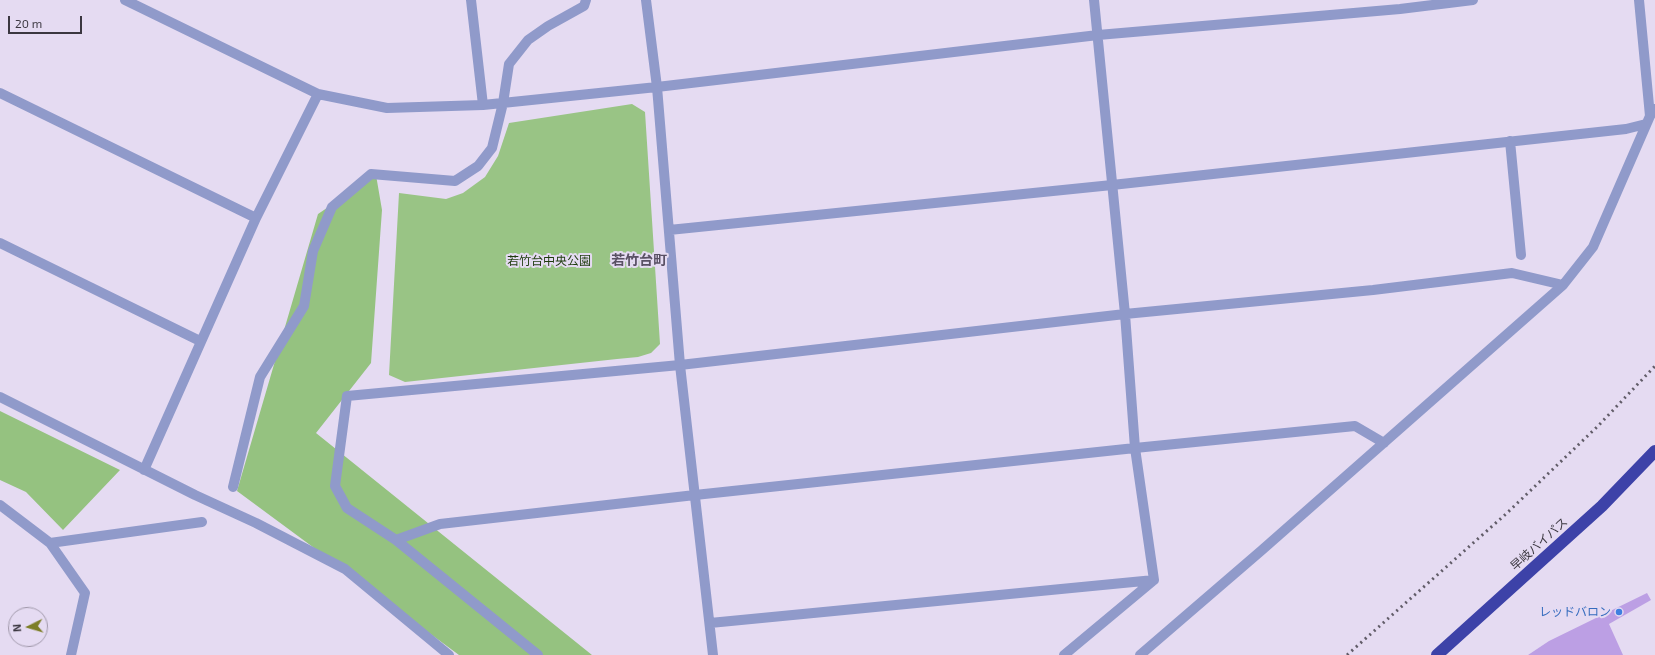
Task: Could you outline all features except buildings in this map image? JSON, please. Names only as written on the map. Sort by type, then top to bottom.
[{"type":"highway","name":"早岐バイパス","points":[[1438,655],[1602,506],[1655,450]]},
{"type":"street","points":[[125,0],[318,94],[387,108],[483,105],[657,87],[1098,35],[1400,9],[1472,0]]},
{"type":"street","points":[[471,0],[483,105]]},
{"type":"street","points":[[233,487],[260,376],[304,306],[313,251],[332,207],[371,174],[455,181],[478,166],[492,148],[503,103],[509,64],[528,40],[548,26],[584,6],[586,0]]},
{"type":"street","points":[[646,0],[657,87],[680,365],[713,655]]},
{"type":"street","points":[[1094,0],[1125,314],[1135,448],[1154,580]]},
{"type":"street","points":[[1140,655],[1563,285],[1593,247],[1650,116],[1639,0]]},
{"type":"street","points":[[0,93],[256,218]]},
{"type":"street","points":[[144,470],[200,341],[256,218],[318,94]]},
{"type":"street","points":[[669,230],[1112,185],[1626,129],[1650,116]]},
{"type":"street","points":[[1510,141],[1521,255]]},
{"type":"street","points":[[0,243],[200,341]]},
{"type":"street","points":[[538,655],[396,540],[347,508],[335,486],[347,396],[680,365],[1125,314],[1373,290],[1512,273],[1563,285]]},
{"type":"street","points":[[0,397],[144,470],[256,523],[345,570],[449,655]]},
{"type":"street","points":[[396,540],[440,524],[695,495],[1355,426],[1384,443]]},
{"type":"street","points":[[0,505],[50,543],[85,593],[72,655]]},
{"type":"street","points":[[50,543],[202,522]]},
{"type":"street","points":[[710,623],[1154,580]]},
{"type":"street","points":[[1064,655],[1154,580]]},
{"type":"green space","name":"若竹台中央公園","points":[[632,104],[645,112],[660,344],[651,353],[638,357],[405,382],[389,375],[399,193],[446,199],[463,193],[485,177],[498,156],[509,123]]},
{"type":"green space","points":[[376,175],[382,210],[371,363],[316,433],[592,655],[459,655],[237,491],[318,214]]},
{"type":"green space","points":[[0,411],[120,470],[63,530],[26,492],[0,480]]},
{"type":"railway","points":[[1347,655],[1507,513],[1598,426],[1655,366]]},
{"type":"place","name":"レッドバロン","points":[[1619,612]]},
{"type":"district","name":"若竹台町","points":[[639,260]]}]
